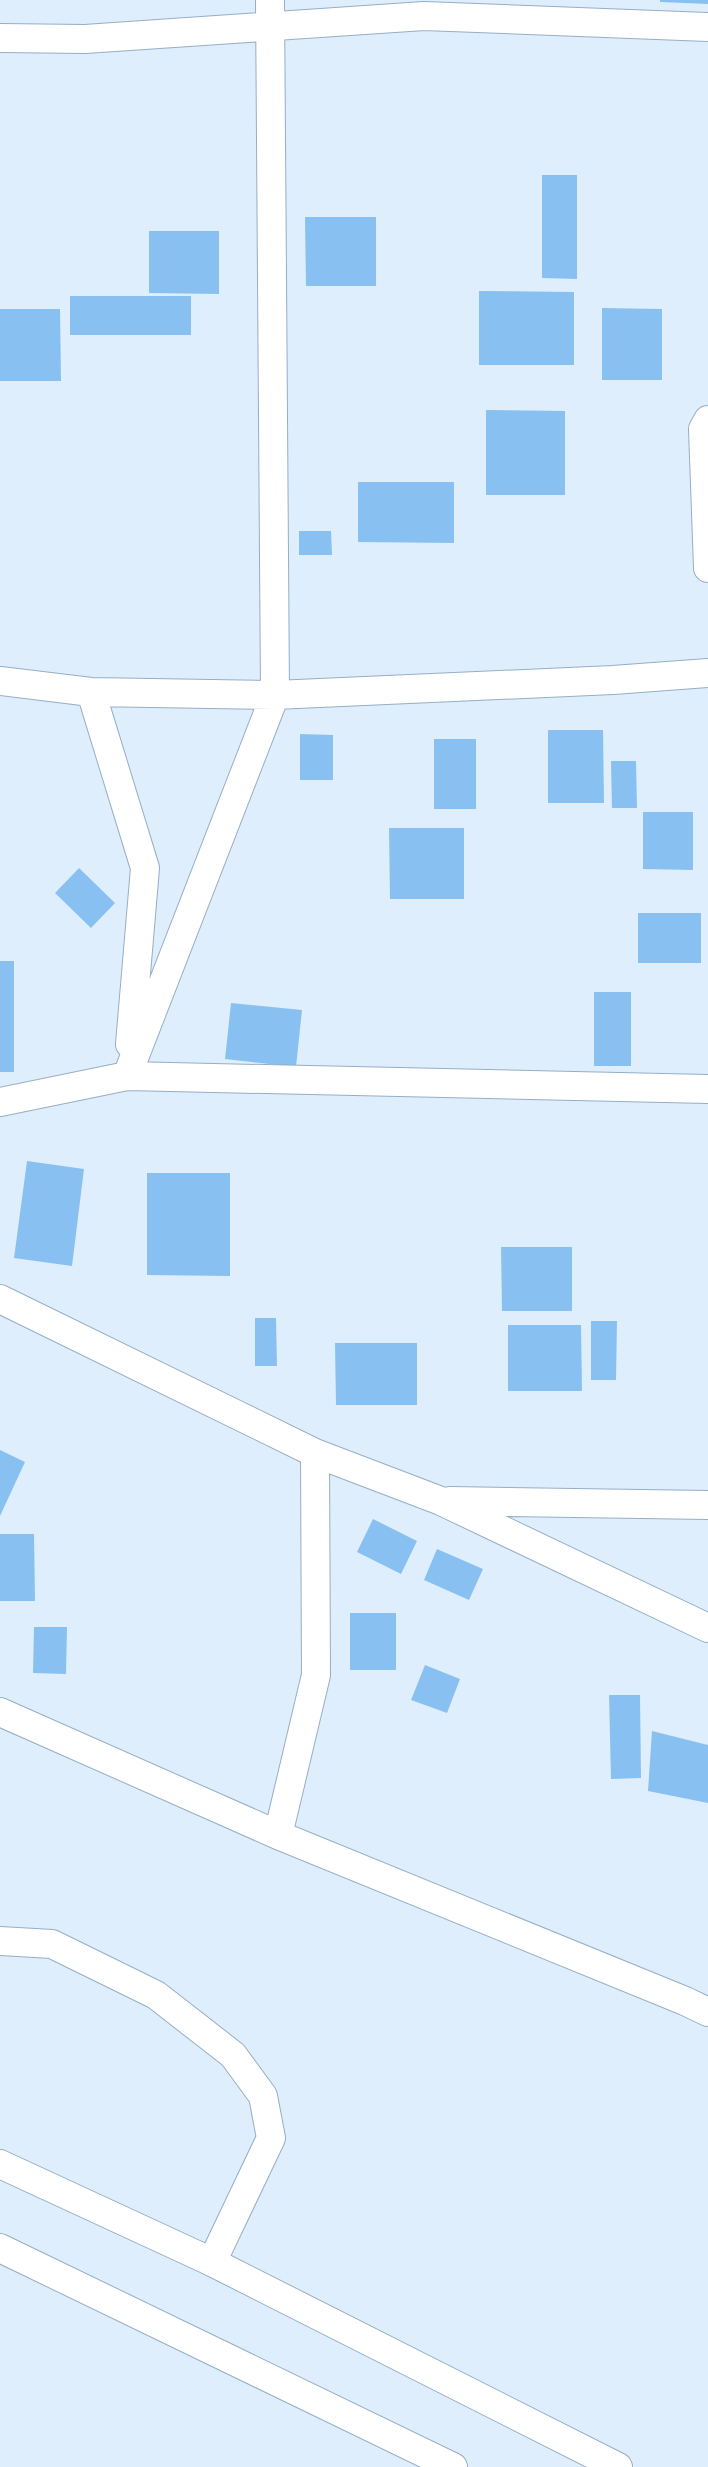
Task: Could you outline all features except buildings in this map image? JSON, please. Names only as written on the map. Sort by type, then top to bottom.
[{"type":"street","points":[[127,1076],[275,695],[270,13]]},
{"type":"street","points":[[0,38],[85,39],[270,13],[424,16],[708,27]]},
{"type":"street","points":[[708,420],[703,429],[708,568]]},
{"type":"street","points":[[0,681],[92,692],[275,695],[613,680],[708,673]]},
{"type":"street","points":[[92,692],[144,868],[127,1076]]},
{"type":"street","points":[[0,1102],[127,1076],[708,1089]]},
{"type":"street","points":[[0,1299],[315,1453],[441,1501],[708,1628]]},
{"type":"street","points":[[278,1835],[316,1675],[315,1453]]},
{"type":"street","points":[[441,1501],[708,1504]]},
{"type":"street","points":[[0,1712],[278,1835],[708,2012]]},
{"type":"street","points":[[0,1941],[52,1944],[156,1995],[234,2055],[264,2096],[271,2138],[212,2262]]},
{"type":"street","points":[[0,2164],[212,2262],[618,2467]]},
{"type":"street","points":[[0,2248],[453,2467]]}]
